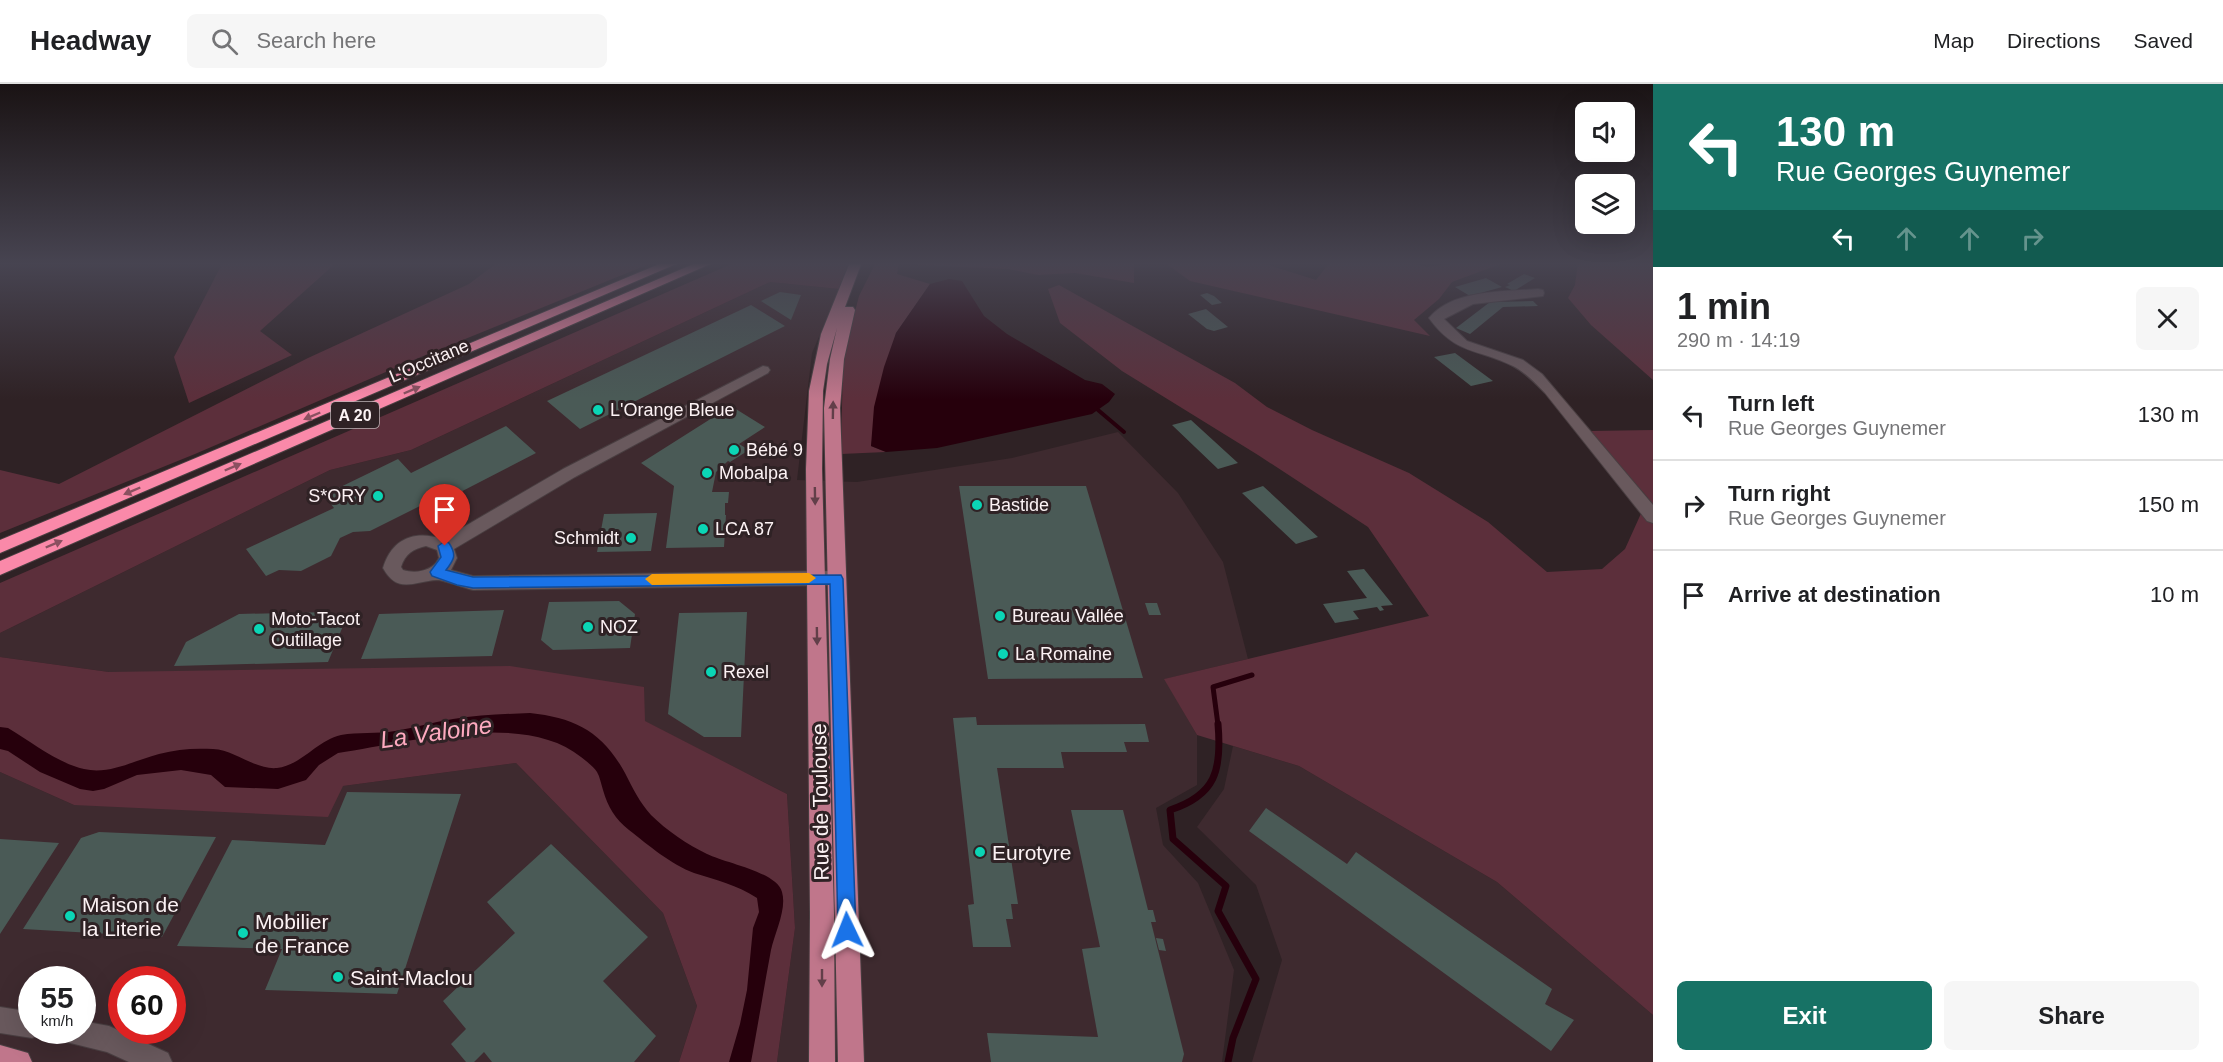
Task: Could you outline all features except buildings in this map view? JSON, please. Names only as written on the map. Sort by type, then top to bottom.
[{"type":"highway","name":"L'Occitane","points":[[0,547],[567,308]]},
{"type":"highway","name":"L'Occitane","points":[[0,567],[603,308]]},
{"type":"main road","name":"Rue de Toulouse","points":[[838,308],[820,364],[816,391],[814,469],[826,578],[851,1062]]},
{"type":"main road","name":"Rue de Toulouse","points":[[822,1062],[826,578],[832,408],[835,379],[849,308]]},
{"type":"main road","points":[[0,1058],[19,1062]]},
{"type":"street","points":[[1453,308],[1445,310],[1436,318],[1457,342],[1474,350],[1514,361],[1530,372],[1550,390],[1653,517]]},
{"type":"street","points":[[445,546],[569,473],[763,370]]},
{"type":"street","points":[[434,541],[445,546],[448,559],[436,572],[427,577],[405,579],[397,576],[392,570],[392,562],[396,554],[415,542],[434,541]]},
{"type":"street","points":[[436,572],[473,583],[826,578]]},
{"type":"street","points":[[0,1020],[18,1023]]},
{"type":"street","points":[[96,1036],[109,1039],[159,1062]]},
{"type":"shaded area","points":[[199,308],[286,308],[260,331],[292,355],[189,403],[174,357]]},
{"type":"shaded area","points":[[418,308],[542,308],[195,454],[0,533],[0,470],[59,484],[308,358]]},
{"type":"shaded area","points":[[631,308],[715,308],[411,450],[330,470],[0,633],[0,583]]},
{"type":"shaded area","points":[[715,308],[831,308],[812,353],[797,480],[857,482],[1012,458],[1118,432],[1178,493],[1223,562],[1248,659],[1165,679],[1197,735],[1197,785],[1156,808],[1163,845],[1198,883],[1234,970],[1222,1062],[777,1062],[795,928],[787,794],[644,721],[109,672],[0,657],[0,633],[330,470],[411,450]]},
{"type":"shaded area","points":[[856,308],[914,308],[896,333],[871,446],[886,452],[841,454],[843,359]]},
{"type":"shaded area","points":[[1055,308],[1100,308],[1235,383],[1267,407],[1312,430],[1409,473],[1488,522],[1547,572],[1602,569],[1625,549],[1648,498],[1590,431],[1653,430],[1653,1015],[1497,882],[1299,766],[1197,735],[1164,679],[1429,616],[1368,527],[1258,455],[1122,371],[1060,323]]},
{"type":"shaded area","points":[[1306,308],[1429,308],[1414,320],[1430,336]]},
{"type":"shaded area","points":[[1576,308],[1653,308],[1653,380],[1591,325]]},
{"type":"shaded area","points":[[0,657],[109,672],[510,666],[644,687],[645,721],[787,794],[795,928],[777,1062],[679,1062],[697,1006],[663,913],[516,763],[343,786],[328,817],[74,805],[0,772]]},
{"type":"shaded area","points":[[1233,746],[1299,766],[1497,882],[1653,1015],[1653,1062],[1252,1062],[1282,960],[1256,885],[1197,827],[1224,789]]},
{"type":"shaded area","points":[[516,763],[663,913],[697,1006],[679,1062],[0,1062],[0,772],[74,805],[343,786]]},
{"type":"water","points":[[914,308],[979,308],[984,316],[1007,334],[1085,380],[1102,384],[1115,394],[1109,402],[1092,414],[937,448],[886,452],[871,446],[874,407],[884,367],[896,333]]},
{"type":"water","name":"La Valoine","points":[[530,713],[561,719],[586,729],[607,747],[643,805],[663,826],[700,850],[761,874],[778,885],[782,892],[783,906],[771,950],[751,1062],[729,1062],[747,990],[753,928],[759,912],[757,898],[734,886],[694,873],[669,860],[644,842],[624,826],[613,812],[594,768],[581,757],[557,743],[528,735],[496,732],[429,737],[338,753],[319,765],[306,780],[278,789],[225,787],[211,775],[181,770],[137,775],[104,789],[93,791],[80,789],[40,772],[8,751],[0,749],[0,727],[8,728],[54,757],[84,769],[103,770],[166,752],[199,749],[221,750],[261,766],[277,768],[294,762],[324,742],[341,735],[395,731],[446,720]]},
{"type":"waterway","points":[[1098,410],[1124,432]]},
{"type":"waterway","points":[[1218,725],[1213,687],[1252,675]]},
{"type":"waterway","points":[[1218,724],[1219,755],[1213,779],[1197,797],[1170,810],[1173,839],[1226,886],[1218,911],[1256,979],[1233,1038],[1228,1062]]},
{"type":"slow traffic","points":[[652,579],[809,578]]},
{"type":"place","name":"L'Orange Bleue","points":[[598,410]]},
{"type":"place","name":"Bébé 9","points":[[734,450]]},
{"type":"place","name":"Mobalpa","points":[[707,473]]},
{"type":"place","name":"S*ORY","points":[[378,496]]},
{"type":"place","name":"Bastide","points":[[977,505]]},
{"type":"place","name":"LCA 87","points":[[703,529]]},
{"type":"place","name":"Schmidt","points":[[631,538]]},
{"type":"place","name":"Bureau Vallée","points":[[1000,616]]},
{"type":"place","name":"NOZ","points":[[588,627]]},
{"type":"place","name":"Moto-Tacot Outillage","points":[[259,629]]},
{"type":"place","name":"La Romaine","points":[[1003,654]]},
{"type":"place","name":"Rexel","points":[[711,672]]},
{"type":"place","name":"Eurotyre","points":[[980,852]]},
{"type":"place","name":"Maison de la Literie","points":[[70,916]]},
{"type":"place","name":"Mobilier de France","points":[[243,933]]},
{"type":"place","name":"Saint-Maclou","points":[[338,977]]},
{"type":"route","points":[[445,546],[448,559],[444,566],[436,572],[473,583],[643,579],[837,579],[847,930]]}]
